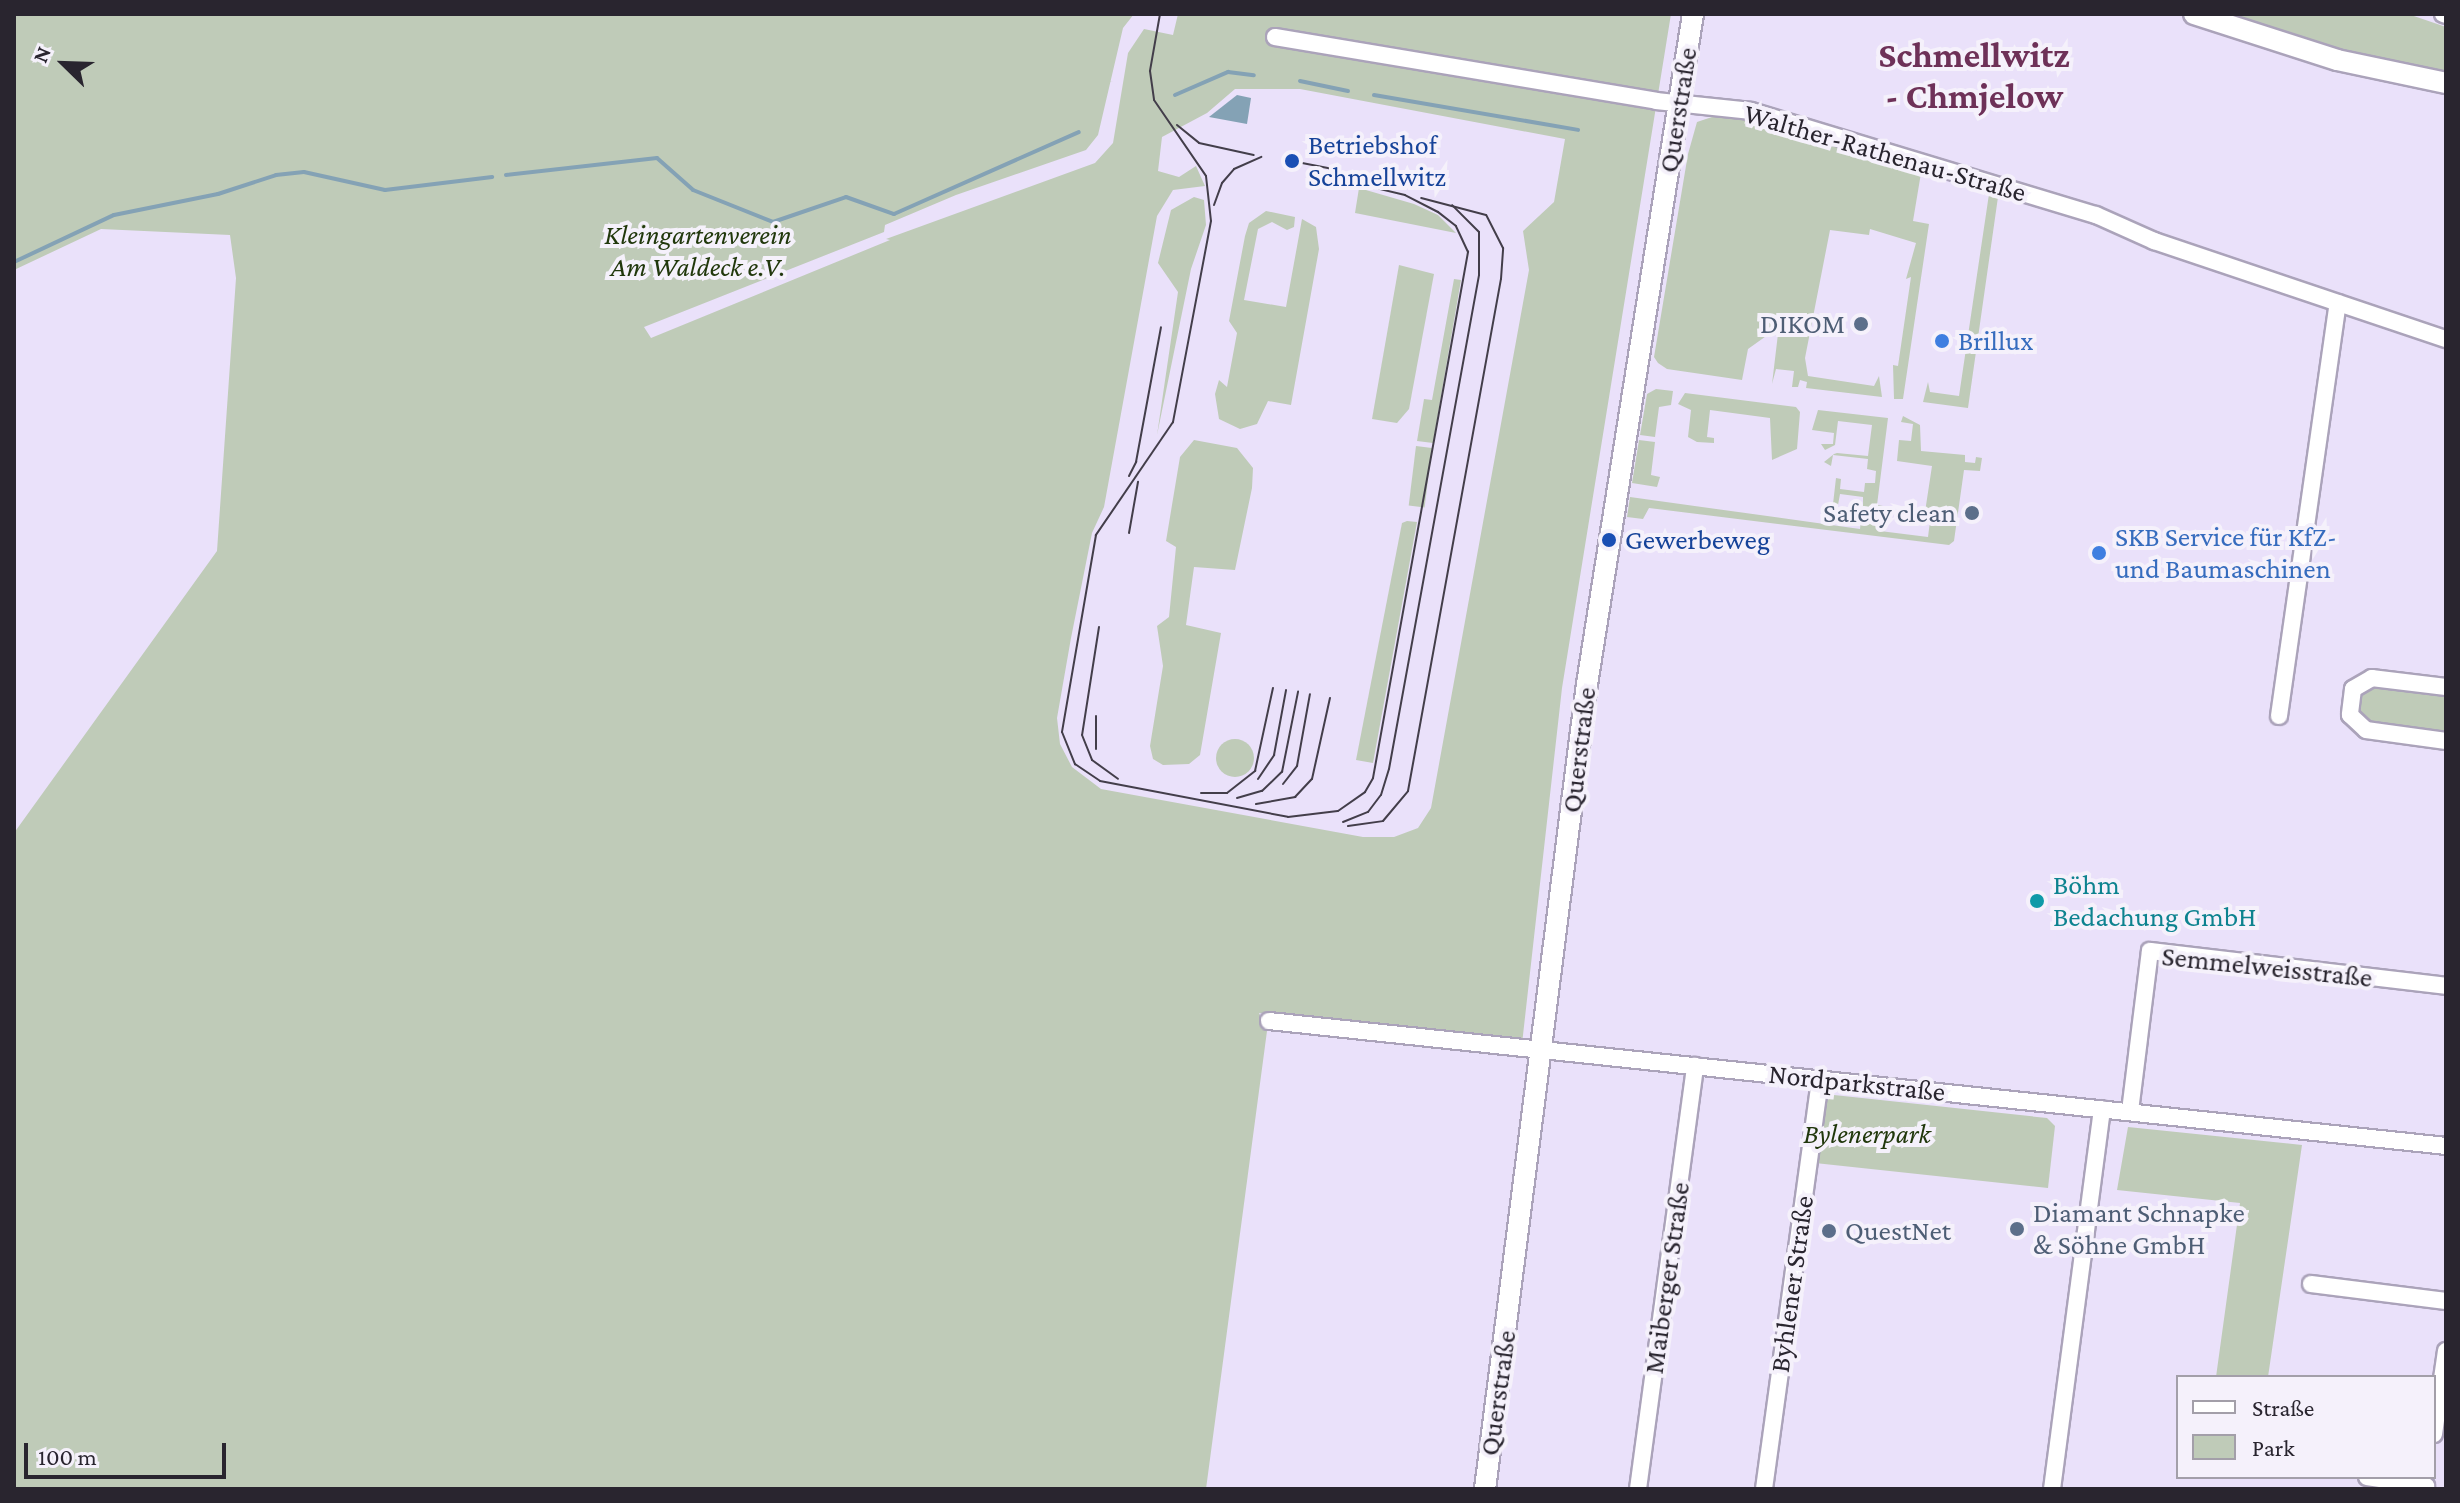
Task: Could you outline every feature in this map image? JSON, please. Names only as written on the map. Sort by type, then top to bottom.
[{"type":"street","name":"Querstraße","points":[[1485,1489],[1587,684],[1693,14]]},
{"type":"street","points":[[2194,14],[2337,60],[2446,83]]},
{"type":"street","name":"Walther-Rathenau-Straße","points":[[1275,37],[1678,103],[1751,111],[2066,206],[2446,339]]},
{"type":"street","points":[[2279,716],[2338,303]]},
{"type":"street","points":[[2446,687],[2372,678],[2353,689],[2350,715],[2366,730],[2446,741]]},
{"type":"street","name":"Semmelweisstraße","points":[[2130,1111],[2150,951],[2446,986]]},
{"type":"street","name":"Nordparkstraße","points":[[1269,1021],[2446,1146]]},
{"type":"street","name":"Maiberger Straße","points":[[1638,1489],[1695,1066]]},
{"type":"street","name":"Byhlener Straße","points":[[1764,1489],[1820,1079]]},
{"type":"street","points":[[2052,1489],[2102,1109]]},
{"type":"street","points":[[2311,1284],[2446,1301]]},
{"type":"street","points":[[2436,1414],[2446,1351]]},
{"type":"street","points":[[2384,1479],[2427,1484]]},
{"type":"green space","name":"Kleingartenverein Am Waldeck e.V.","points":[[14,14],[1134,14],[1123,28],[1098,135],[1086,150],[956,195],[885,225],[884,232],[644,327],[651,338],[890,240],[886,239],[1095,163],[1113,143],[1128,53],[1144,29],[1173,35],[1178,14],[1671,14],[1562,688],[1522,1044],[1259,1013],[1267,1031],[1206,1489],[14,1489],[14,833],[217,551],[236,278],[230,235],[101,229],[14,270]],"holes":[[[1235,89],[1300,89],[1565,139],[1554,202],[1523,231],[1529,270],[1431,808],[1418,828],[1394,837],[1363,837],[1101,789],[1072,767],[1060,744],[1057,718],[1071,638],[1092,533],[1104,507],[1157,216],[1173,190],[1205,186],[1196,166],[1179,177],[1158,171],[1162,137],[1207,113]]]},
{"type":"green space","points":[[2215,14],[2408,14],[2446,27],[2446,76],[2337,52]]},
{"type":"green space","points":[[1718,115],[1762,122],[1921,173],[1913,221],[1929,224],[1903,399],[1894,399],[1893,365],[1898,366],[1911,277],[1906,279],[1916,243],[1870,229],[1869,235],[1830,230],[1805,358],[1808,376],[1874,386],[1879,376],[1882,397],[1806,388],[1807,382],[1800,380],[1798,387],[1792,387],[1794,371],[1776,369],[1772,384],[1780,317],[1769,334],[1748,349],[1742,380],[1667,369],[1654,357],[1688,154],[1697,122]]},
{"type":"green space","points":[[1359,188],[1414,204],[1438,215],[1456,233],[1355,213]]},
{"type":"green space","points":[[1989,194],[1998,197],[1968,408],[1923,402],[1928,382],[1930,392],[1959,396]]},
{"type":"green space","points":[[1194,197],[1204,200],[1206,225],[1191,269],[1157,435],[1178,292],[1158,263],[1171,210]]},
{"type":"green space","points":[[1266,211],[1295,217],[1294,227],[1287,230],[1272,222],[1258,229],[1244,300],[1286,307],[1302,219],[1316,227],[1319,249],[1291,405],[1268,401],[1257,424],[1240,429],[1219,419],[1215,394],[1219,380],[1227,387],[1237,333],[1229,321],[1245,236],[1249,223]]},
{"type":"green space","points":[[1399,265],[1434,274],[1409,409],[1397,423],[1372,419]]},
{"type":"green space","points":[[1454,279],[1461,280],[1433,443],[1417,441],[1424,399],[1432,400]]},
{"type":"green space","points":[[1656,389],[1673,391],[1671,405],[1659,407],[1655,437],[1640,435],[1647,394]]},
{"type":"green space","points":[[1685,393],[1796,407],[1800,412],[1797,449],[1772,460],[1770,418],[1710,410],[1707,437],[1714,438],[1714,443],[1697,442],[1688,437],[1691,410],[1678,404]]},
{"type":"green space","points":[[1818,410],[1888,418],[1877,505],[1883,506],[1880,531],[1928,537],[1931,513],[1925,512],[1932,466],[1897,461],[1899,440],[1911,441],[1913,424],[1901,422],[1903,416],[1920,425],[1921,451],[1965,455],[1965,462],[1975,463],[1976,457],[1982,458],[1980,471],[1964,470],[1954,541],[1949,545],[1649,508],[1643,519],[1627,517],[1630,497],[1860,529],[1861,520],[1871,521],[1872,508],[1863,507],[1863,497],[1840,494],[1838,505],[1833,504],[1836,478],[1841,479],[1840,489],[1864,492],[1865,483],[1875,483],[1876,471],[1867,469],[1868,459],[1833,455],[1831,466],[1824,462],[1834,454],[1837,453],[1868,456],[1872,425],[1838,421],[1835,445],[1825,450],[1821,444],[1833,444],[1834,433],[1812,430]]},
{"type":"green space","points":[[1194,440],[1237,448],[1253,468],[1252,488],[1235,570],[1194,567],[1186,625],[1221,633],[1200,755],[1189,764],[1163,765],[1153,759],[1150,746],[1163,666],[1157,626],[1169,617],[1176,547],[1166,541],[1180,457]]},
{"type":"green space","points":[[1639,440],[1655,442],[1651,475],[1660,477],[1657,487],[1632,483]]},
{"type":"green space","points":[[1416,446],[1432,448],[1425,508],[1409,506]]},
{"type":"green space","points":[[1417,522],[1373,763],[1356,760],[1402,523]]},
{"type":"green space","points":[[2376,686],[2446,695],[2446,737],[2371,727],[2358,714],[2360,694]]},
{"type":"green space","points":[[1235,739],[1248,745],[1254,758],[1248,771],[1235,777],[1222,771],[1216,758],[1222,745]]},
{"type":"green space","name":"Bylenerpark","points":[[1834,1095],[2047,1118],[2055,1126],[2048,1188],[1815,1163],[1825,1102]]},
{"type":"green space","points":[[2128,1127],[2302,1145],[2268,1375],[2216,1375],[2240,1203],[2117,1190]]},
{"type":"water","points":[[1237,95],[1251,98],[1247,124],[1209,117]]},
{"type":"waterway","points":[[1175,95],[1228,72],[1254,75]]},
{"type":"waterway","points":[[1300,81],[1348,91]]},
{"type":"waterway","points":[[1374,95],[1578,130]]},
{"type":"waterway","points":[[506,175],[657,158],[693,190],[773,222],[846,197],[894,214],[1079,132]]},
{"type":"waterway","points":[[14,262],[114,215],[218,194],[276,175],[304,172],[385,190],[492,177]]},
{"type":"tram line","points":[[1160,14],[1150,71],[1154,100],[1206,176],[1211,221],[1173,422],[1096,535],[1062,732],[1075,764],[1100,781],[1288,817],[1338,811],[1365,792],[1373,778],[1468,252],[1456,226],[1438,212],[1405,195],[1359,184],[1338,170],[1292,161]]},
{"type":"tram line","points":[[1177,125],[1199,143],[1254,155]]},
{"type":"tram line","points":[[1214,205],[1222,183],[1234,169],[1261,157]]},
{"type":"tram line","points":[[1348,826],[1383,821],[1408,791],[1501,279],[1503,248],[1486,215],[1421,198]]},
{"type":"tram line","points":[[1343,822],[1368,812],[1381,795],[1389,769],[1479,275],[1479,232],[1452,205]]},
{"type":"tram line","points":[[1129,476],[1136,462],[1161,327]]},
{"type":"tram line","points":[[1129,533],[1138,482]]},
{"type":"tram line","points":[[1099,627],[1082,735],[1092,760],[1118,779]]},
{"type":"tram line","points":[[1201,793],[1227,793],[1255,771],[1273,688]]},
{"type":"tram line","points":[[1258,779],[1274,755],[1286,690]]},
{"type":"tram line","points":[[1237,798],[1262,791],[1282,772],[1298,692]]},
{"type":"tram line","points":[[1283,784],[1297,766],[1310,694]]},
{"type":"tram line","points":[[1256,804],[1295,797],[1312,779],[1330,698]]},
{"type":"tram line","points":[[1096,716],[1096,749]]},
{"type":"place","name":"Betriebshof Schmellwitz","points":[[1292,161]]},
{"type":"place","name":"DIKOM","points":[[1861,324]]},
{"type":"place","name":"Brillux","points":[[1942,341]]},
{"type":"place","name":"Safety clean","points":[[1972,513]]},
{"type":"place","name":"Gewerbeweg","points":[[1609,540]]},
{"type":"place","name":"SKB Service für KfZ- und Baumaschinen","points":[[2099,553]]},
{"type":"place","name":"Böhm Bedachung GmbH","points":[[2037,901]]},
{"type":"place","name":"Diamant Schnapke & Söhne GmbH","points":[[2017,1229]]},
{"type":"place","name":"QuestNet","points":[[1829,1231]]},
{"type":"district","name":"Schmellwitz - Chmjelow","points":[[1974,76]]}]
